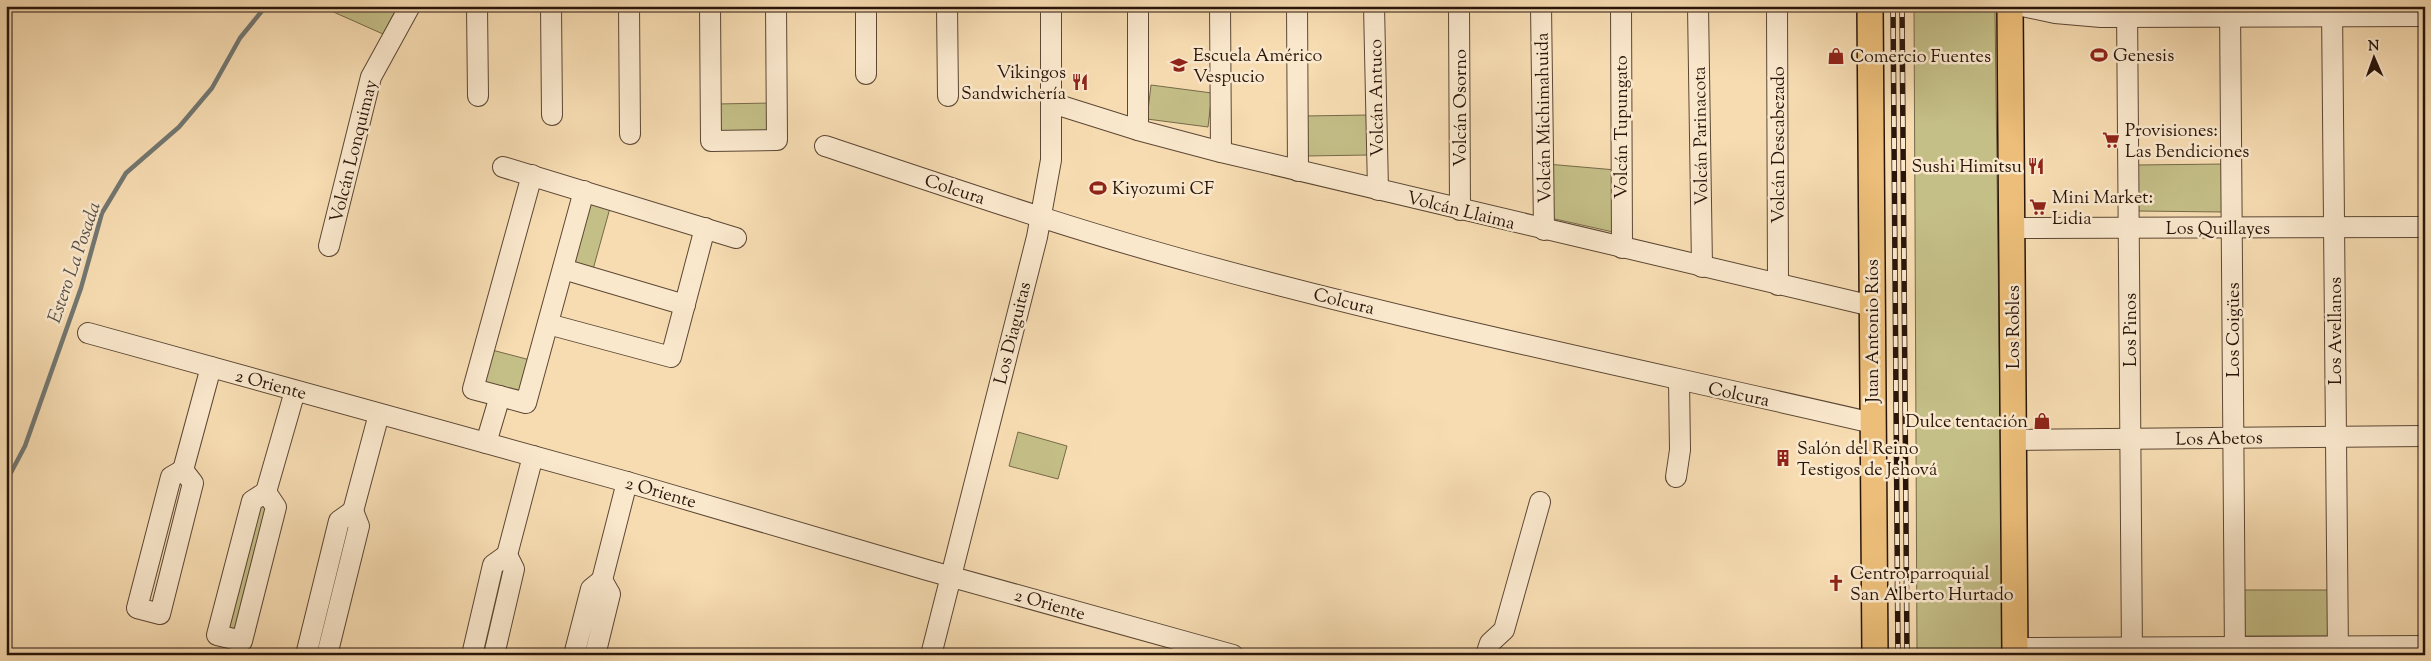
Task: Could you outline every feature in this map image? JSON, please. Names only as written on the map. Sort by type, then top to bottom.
[{"type":"main road","name":"Juan Antonio Ríos","points":[[1870,6],[1874,655]]},
{"type":"main road","name":"Los Robles","points":[[2010,6],[2015,651]]},
{"type":"street","name":"Volcán Lonquimay","points":[[329,246],[371,77],[410,6]]},
{"type":"street","points":[[477,6],[478,96]]},
{"type":"street","points":[[551,6],[552,116]]},
{"type":"street","points":[[629,6],[630,134]]},
{"type":"street","points":[[710,6],[711,141],[777,140],[776,6]]},
{"type":"street","points":[[866,6],[866,74]]},
{"type":"street","points":[[947,6],[948,96]]},
{"type":"street","name":"Los Diaguitas","points":[[931,655],[952,577],[1040,217],[1050,160],[1052,103],[1051,6]]},
{"type":"street","points":[[1138,6],[1138,130]]},
{"type":"street","points":[[1220,6],[1221,152]]},
{"type":"street","points":[[1297,6],[1298,170]]},
{"type":"street","name":"Volcán Antuco","points":[[1374,6],[1378,190]]},
{"type":"street","name":"Volcán Osorno","points":[[1459,6],[1460,210]]},
{"type":"street","name":"Volcán Michimahuida","points":[[1542,6],[1544,230]]},
{"type":"street","name":"Volcán Tupungato","points":[[1621,6],[1622,248]]},
{"type":"street","name":"Volcán Parinacota","points":[[1698,6],[1702,266]]},
{"type":"street","name":"Volcán Descabezado","points":[[1777,6],[1778,285]]},
{"type":"street","points":[[2022,6],[2070,15],[2127,12],[2332,11],[2425,16]]},
{"type":"street","name":"Los Avellanos","points":[[2332,11],[2338,650]]},
{"type":"street","name":"Los Pinos","points":[[2127,12],[2132,651]]},
{"type":"street","name":"Los Coigües","points":[[2230,12],[2235,651]]},
{"type":"street","name":"Volcán Llaima","points":[[1052,103],[1138,130],[1221,152],[1544,230],[1872,306]]},
{"type":"street","name":"Colcura","points":[[825,146],[1040,217],[1217,269],[1679,381],[1873,422]]},
{"type":"street","points":[[503,166],[736,238]]},
{"type":"street","points":[[532,176],[474,389],[526,403],[584,192]]},
{"type":"street","name":"Los Quillayes","points":[[2012,228],[2425,227]]},
{"type":"street","points":[[548,324],[671,357],[705,228]]},
{"type":"street","points":[[563,269],[685,305]]},
{"type":"street","name":"2 Oriente","points":[[88,333],[627,482],[952,577],[1233,655]]},
{"type":"street","points":[[183,470],[193,483],[160,614],[137,608],[170,477],[183,470],[211,367]]},
{"type":"street","points":[[1676,477],[1680,450],[1679,381]]},
{"type":"street","points":[[266,492],[276,507],[242,642],[218,635],[252,501],[266,492],[295,391]]},
{"type":"street","points":[[486,443],[500,396]]},
{"type":"street","points":[[327,655],[359,526],[353,511],[379,414]]},
{"type":"street","name":"Los Abetos","points":[[2014,440],[2425,436]]},
{"type":"street","points":[[494,655],[514,570],[507,555],[533,456]]},
{"type":"street","points":[[574,655],[590,589],[602,580],[627,482]]},
{"type":"street","points":[[1486,655],[1490,642],[1504,630],[1540,502]]},
{"type":"street","points":[[306,655],[339,520],[353,511]]},
{"type":"street","points":[[472,655],[493,565],[507,555]]},
{"type":"street","points":[[595,655],[610,594],[602,580]]},
{"type":"street","points":[[2015,651],[2338,650],[2425,646]]},
{"type":"shaded area","points":[[320,6],[398,6],[383,34]]},
{"type":"shaded area","points":[[1914,6],[1984,6],[1995,10],[2003,655],[1917,655]]},
{"type":"shaded area","points":[[1151,85],[1212,93],[1208,127],[1147,119]]},
{"type":"shaded area","points":[[773,103],[773,136],[716,137],[715,104]]},
{"type":"shaded area","points":[[1368,115],[1369,155],[1306,156],[1305,116]]},
{"type":"shaded area","points":[[1547,164],[1616,170],[1613,232],[1546,217]]},
{"type":"shaded area","points":[[2225,164],[2224,212],[2138,211],[2136,165]]},
{"type":"shaded area","points":[[588,202],[610,208],[592,273],[570,266]]},
{"type":"shaded area","points":[[492,350],[534,361],[524,396],[483,385]]},
{"type":"shaded area","points":[[1018,432],[1067,446],[1058,479],[1009,466]]},
{"type":"shaded area","points":[[252,501],[276,507],[242,641],[217,635]]},
{"type":"shaded area","points":[[2240,590],[2329,590],[2329,636],[2240,636]]},
{"type":"waterway","name":"Estero La Posada","points":[[6,482],[25,446],[81,288],[102,213],[126,173],[179,127],[212,88],[240,38],[266,6]]},
{"type":"railway","points":[[1893,6],[1898,655]]},
{"type":"railway","points":[[1902,6],[1907,655]]},
{"type":"place","name":"Genesis","points":[[2099,55]]},
{"type":"place","name":"Comercio Fuentes","points":[[1836,56]]},
{"type":"place","name":"Escuela Américo Vespucio","points":[[1179,65]]},
{"type":"place","name":"Vikingos Sandwichería","points":[[1080,82]]},
{"type":"place","name":"Provisiones: Las Bendiciones","points":[[2111,140]]},
{"type":"place","name":"Sushi Himitsu","points":[[2036,166]]},
{"type":"place","name":"Kiyozumi CF","points":[[1098,188]]},
{"type":"place","name":"Mini Market: Lidia","points":[[2038,207]]},
{"type":"place","name":"Dulce tentación","points":[[2042,421]]},
{"type":"place","name":"Salón del Reino Testigos de Jehová","points":[[1783,458]]},
{"type":"place","name":"Centro parroquial San Alberto Hurtado","points":[[1836,583]]}]
